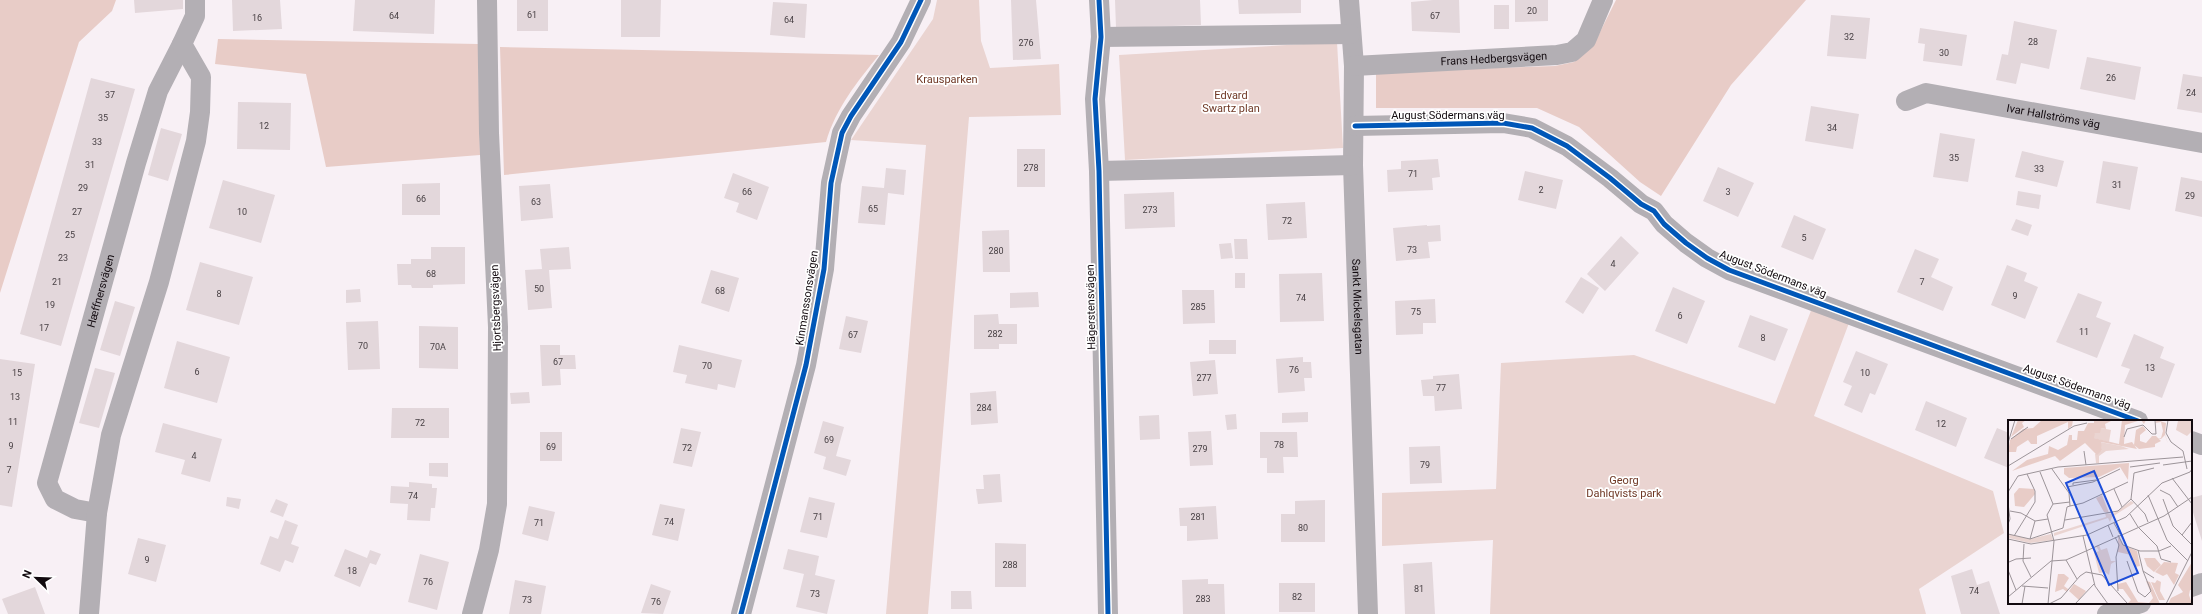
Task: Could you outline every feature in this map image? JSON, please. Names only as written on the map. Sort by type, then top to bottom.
[{"type":"street","name":"Hæffnersvägen","points":[[96,513],[75,509],[55,499],[47,483],[136,163],[158,90],[196,16],[194,0]]},
{"type":"street","name":"Hjortsbergsvägen","points":[[472,614],[489,550],[497,504],[498,327],[489,133],[487,0]]},
{"type":"street","name":"Kinmanssonsvägen","points":[[741,614],[813,331],[824,269],[831,184],[842,133],[851,116],[901,42],[921,0]]},
{"type":"street","name":"Hägerstensvägen","points":[[1099,0],[1101,38],[1095,99],[1099,171],[1108,614]]},
{"type":"street","name":"Sankt Mickelsgatan","points":[[1349,0],[1350,34],[1354,66],[1355,126],[1353,165],[1368,614]]},
{"type":"street","name":"Frans Hedbergsvägen","points":[[1354,66],[1572,52],[1586,40],[1603,0]]},
{"type":"street","points":[[1101,38],[1350,34]]},
{"type":"street","points":[[89,614],[96,513],[111,435],[159,282],[196,141],[200,112],[201,78],[182,44]]},
{"type":"street","name":"Ivar Hallströms väg","points":[[1906,101],[1926,93],[2202,143]]},
{"type":"street","name":"August Södermans väg","points":[[1355,126],[1503,123],[1532,128],[1567,146],[1610,178],[1641,204],[1654,211],[1664,224],[1686,243],[1706,258],[1729,270],[2135,420]]},
{"type":"street","points":[[1099,171],[1353,165]]},
{"type":"street","points":[[2192,441],[2202,445]]},
{"type":"street","points":[[2192,587],[2202,583]]},
{"type":"street","points":[[2107,614],[2138,604]]},
{"type":"green space","name":"Krausparken","points":[[937,0],[979,0],[981,41],[990,68],[1059,64],[1061,115],[969,117],[928,614],[886,614],[926,145],[851,140],[933,19]]},
{"type":"green space","name":"Edvard Swartz plan","points":[[1337,42],[1343,148],[1125,160],[1119,55]]},
{"type":"green space","name":"Georg Dahlqvists park","points":[[1812,308],[1849,323],[1814,416],[1993,491],[2004,533],[1919,589],[1926,614],[1490,614],[1493,540],[1382,546],[1382,493],[1496,489],[1501,363],[1634,355],[1775,404]]},
{"type":"shaded area","points":[[0,0],[116,0],[112,11],[79,42],[0,293]]},
{"type":"shaded area","points":[[1616,0],[1806,0],[1731,85],[1661,196],[1640,182],[1579,127],[1537,108],[1376,108],[1376,72],[1555,66],[1574,62],[1594,44]]},
{"type":"shaded area","points":[[218,39],[478,44],[480,155],[326,167],[306,74],[215,64]]},
{"type":"shaded area","points":[[500,47],[879,55],[855,85],[841,107],[826,142],[504,175]]},
{"type":"building","points":[[134,0],[183,0],[183,9],[135,13]]},
{"type":"building","points":[[232,0],[280,0],[282,29],[233,31]]},
{"type":"building","points":[[355,0],[435,0],[434,34],[353,31]]},
{"type":"building","points":[[517,0],[548,0],[548,31],[517,31]]},
{"type":"building","points":[[621,0],[661,0],[660,37],[621,37]]},
{"type":"building","points":[[1011,0],[1036,0],[1041,59],[1013,60]]},
{"type":"building","points":[[1115,0],[1200,0],[1201,25],[1116,28]]},
{"type":"building","points":[[1238,0],[1301,0],[1301,13],[1239,14]]},
{"type":"building","points":[[1459,0],[1460,33],[1412,31],[1411,2]]},
{"type":"building","points":[[1515,0],[1548,0],[1548,21],[1515,22]]},
{"type":"building","points":[[773,2],[807,4],[805,38],[770,35]]},
{"type":"building","points":[[1494,5],[1509,5],[1509,29],[1494,29]]},
{"type":"building","points":[[1831,15],[1870,18],[1866,59],[1827,56]]},
{"type":"building","points":[[2014,21],[2057,30],[2049,69],[2021,63],[2016,84],[1996,80],[2002,54],[2008,55]]},
{"type":"building","points":[[1920,28],[1967,35],[1962,66],[1923,61],[1925,44],[1918,43]]},
{"type":"building","points":[[2087,57],[2141,67],[2135,100],[2080,89]]},
{"type":"building","points":[[2183,74],[2202,77],[2202,113],[2177,109]]},
{"type":"building","points":[[91,78],[135,89],[61,346],[20,334]]},
{"type":"building","points":[[238,102],[291,103],[290,150],[237,149]]},
{"type":"building","points":[[1811,106],[1859,114],[1853,149],[1805,141]]},
{"type":"building","points":[[161,128],[182,134],[168,181],[148,175]]},
{"type":"building","points":[[1940,133],[1975,139],[1968,182],[1933,177]]},
{"type":"building","points":[[1017,149],[1045,149],[1045,187],[1017,187]]},
{"type":"building","points":[[2022,151],[2064,161],[2057,187],[2015,177]]},
{"type":"building","points":[[1438,159],[1440,177],[1432,178],[1433,190],[1388,192],[1387,170],[1401,169],[1401,161]]},
{"type":"building","points":[[2103,161],[2138,167],[2130,210],[2096,203]]},
{"type":"building","points":[[1718,167],[1754,183],[1738,217],[1703,201]]},
{"type":"building","points":[[886,168],[906,170],[904,195],[888,193],[885,225],[858,223],[862,186],[884,188]]},
{"type":"building","points":[[1525,171],[1563,180],[1556,209],[1518,200]]},
{"type":"building","points":[[733,173],[769,187],[757,220],[736,212],[739,203],[724,198]]},
{"type":"building","points":[[2181,177],[2202,181],[2202,217],[2175,211]]},
{"type":"building","points":[[223,180],[275,195],[261,243],[209,228]]},
{"type":"building","points":[[440,183],[440,215],[402,215],[402,184]]},
{"type":"building","points":[[550,184],[553,218],[521,221],[519,186]]},
{"type":"building","points":[[2018,191],[2041,195],[2039,209],[2016,205]]},
{"type":"building","points":[[1174,192],[1175,227],[1125,229],[1124,194]]},
{"type":"building","points":[[1305,202],[1307,238],[1268,240],[1266,204]]},
{"type":"building","points":[[1794,215],[1826,229],[1813,260],[1781,247]]},
{"type":"building","points":[[2016,219],[2032,225],[2028,236],[2011,230]]},
{"type":"building","points":[[1440,225],[1441,241],[1428,242],[1430,258],[1396,261],[1393,228]]},
{"type":"building","points":[[1009,230],[1010,272],[983,272],[982,231]]},
{"type":"building","points":[[1621,236],[1639,253],[1605,291],[1587,274]]},
{"type":"building","points":[[1234,239],[1247,239],[1248,259],[1235,259]]},
{"type":"building","points":[[1231,243],[1233,258],[1221,259],[1219,244]]},
{"type":"building","points":[[431,247],[465,247],[465,284],[433,285],[433,288],[412,288],[411,285],[398,285],[397,264],[411,264],[411,259],[431,259]]},
{"type":"building","points":[[569,247],[571,269],[549,270],[552,308],[528,310],[525,270],[542,269],[540,249]]},
{"type":"building","points":[[1915,249],[1939,259],[1931,277],[1953,287],[1943,311],[1897,292]]},
{"type":"building","points":[[200,262],[253,277],[239,325],[186,310]]},
{"type":"building","points":[[2007,265],[2027,273],[2024,281],[2038,287],[2025,319],[1991,305]]},
{"type":"building","points":[[711,270],[739,278],[729,312],[701,303]]},
{"type":"building","points":[[1235,273],[1245,273],[1245,288],[1235,288]]},
{"type":"building","points":[[1322,273],[1324,321],[1280,322],[1279,274]]},
{"type":"building","points":[[1581,277],[1599,288],[1583,314],[1565,302]]},
{"type":"building","points":[[1673,287],[1705,301],[1687,344],[1655,331]]},
{"type":"building","points":[[360,289],[361,302],[346,303],[346,290]]},
{"type":"building","points":[[1182,290],[1214,290],[1215,323],[1183,324]]},
{"type":"building","points":[[1038,292],[1039,307],[1010,308],[1010,293]]},
{"type":"building","points":[[2078,293],[2102,302],[2096,317],[2111,323],[2097,358],[2056,342]]},
{"type":"building","points":[[1435,299],[1436,323],[1423,323],[1423,334],[1396,335],[1395,301]]},
{"type":"building","points":[[115,301],[135,307],[120,356],[100,350]]},
{"type":"building","points":[[998,314],[999,324],[1017,324],[1017,344],[999,344],[999,349],[974,349],[974,315]]},
{"type":"building","points":[[1750,315],[1788,329],[1775,361],[1738,347]]},
{"type":"building","points":[[846,316],[868,321],[861,353],[839,349]]},
{"type":"building","points":[[378,321],[380,369],[348,370],[346,322]]},
{"type":"building","points":[[419,326],[458,327],[458,369],[419,368]]},
{"type":"building","points":[[2134,334],[2164,347],[2160,358],[2175,364],[2162,398],[2124,383],[2130,369],[2121,366]]},
{"type":"building","points":[[1209,340],[1236,340],[1236,354],[1209,354]]},
{"type":"building","points":[[177,341],[230,357],[217,403],[164,388]]},
{"type":"building","points":[[540,345],[560,345],[560,355],[575,355],[576,369],[560,369],[561,385],[542,386]]},
{"type":"building","points":[[679,345],[742,360],[735,388],[718,384],[717,390],[685,383],[687,375],[673,372]]},
{"type":"building","points":[[1856,351],[1888,364],[1875,395],[1870,393],[1862,413],[1844,405],[1852,386],[1843,382]]},
{"type":"building","points":[[1303,357],[1303,362],[1311,362],[1312,378],[1304,378],[1305,391],[1278,393],[1276,359]]},
{"type":"building","points":[[0,359],[35,364],[12,507],[0,505]]},
{"type":"building","points":[[1215,360],[1218,394],[1193,396],[1190,362]]},
{"type":"building","points":[[95,368],[115,373],[99,428],[79,423]]},
{"type":"building","points":[[1459,374],[1462,409],[1435,411],[1434,396],[1423,396],[1421,380],[1433,379],[1433,376]]},
{"type":"building","points":[[996,391],[998,423],[971,425],[970,393]]},
{"type":"building","points":[[529,392],[530,403],[511,404],[510,393]]},
{"type":"building","points":[[1926,401],[1967,418],[1956,447],[1915,430]]},
{"type":"building","points":[[392,408],[449,408],[449,438],[391,438]]},
{"type":"building","points":[[1308,412],[1308,422],[1282,423],[1282,413]]},
{"type":"building","points":[[1236,414],[1237,429],[1227,430],[1225,415]]},
{"type":"building","points":[[1159,415],[1160,439],[1140,440],[1139,416]]},
{"type":"building","points":[[823,421],[844,427],[836,456],[851,460],[846,476],[823,469],[826,457],[814,453]]},
{"type":"building","points":[[163,423],[222,439],[210,482],[181,474],[185,460],[155,452]]},
{"type":"building","points":[[681,428],[701,432],[692,467],[673,463]]},
{"type":"building","points":[[1997,428],[2008,433],[2008,468],[1984,458]]},
{"type":"building","points":[[1211,431],[1213,465],[1190,466],[1188,432]]},
{"type":"building","points":[[540,432],[562,432],[562,461],[540,461]]},
{"type":"building","points":[[1260,432],[1297,432],[1298,457],[1283,457],[1284,473],[1267,473],[1267,458],[1260,458]]},
{"type":"building","points":[[1440,446],[1442,483],[1410,484],[1409,447]]},
{"type":"building","points":[[429,463],[448,463],[448,477],[429,476]]},
{"type":"building","points":[[1000,474],[1002,502],[978,504],[976,489],[984,489],[983,475]]},
{"type":"building","points":[[409,482],[432,484],[432,488],[437,488],[435,508],[431,508],[430,521],[407,520],[408,504],[390,503],[391,486],[409,487]]},
{"type":"building","points":[[2202,495],[2202,541],[2192,509],[2192,498]]},
{"type":"building","points":[[227,497],[241,499],[239,509],[226,506]]},
{"type":"building","points":[[809,497],[835,503],[827,538],[800,532]]},
{"type":"building","points":[[276,499],[288,504],[283,517],[270,512]]},
{"type":"building","points":[[1325,500],[1325,542],[1281,542],[1281,514],[1295,514],[1295,501]]},
{"type":"building","points":[[660,504],[685,509],[678,541],[652,535]]},
{"type":"building","points":[[529,506],[555,512],[548,541],[522,534]]},
{"type":"building","points":[[1216,506],[1218,539],[1187,541],[1187,526],[1180,526],[1179,508]]},
{"type":"building","points":[[285,520],[298,525],[291,544],[299,547],[293,563],[285,560],[280,572],[260,564],[270,536],[278,539]]},
{"type":"building","points":[[138,538],[166,545],[156,582],[128,574]]},
{"type":"building","points":[[995,543],[1026,544],[1026,587],[995,587]]},
{"type":"building","points":[[345,549],[367,558],[370,550],[381,554],[376,565],[370,563],[360,587],[334,576]]},
{"type":"building","points":[[788,549],[819,556],[815,575],[835,580],[827,614],[796,607],[804,574],[783,569]]},
{"type":"building","points":[[420,554],[449,562],[437,610],[408,602]]},
{"type":"building","points":[[1432,562],[1435,614],[1405,614],[1403,564]]},
{"type":"building","points":[[1972,569],[1977,585],[1989,581],[2000,614],[1961,614],[1951,576]]},
{"type":"building","points":[[1208,579],[1208,584],[1224,584],[1225,614],[1183,614],[1182,580]]},
{"type":"building","points":[[515,580],[546,586],[541,614],[509,614]]},
{"type":"building","points":[[1279,583],[1315,583],[1315,612],[1279,612]]},
{"type":"building","points":[[651,584],[671,591],[663,614],[641,613]]},
{"type":"building","points":[[35,587],[45,614],[8,614],[2,599]]},
{"type":"building","points":[[951,591],[971,591],[972,609],[951,609]]},
{"type":"cycle path","points":[[741,614],[806,365],[824,269],[831,183],[842,133],[851,116],[901,42],[921,0]]},
{"type":"cycle path","points":[[1099,0],[1101,37],[1095,99],[1099,171],[1108,614]]},
{"type":"cycle path","points":[[1355,126],[1503,123],[1532,128],[1567,146],[1610,178],[1641,204],[1654,211],[1664,224],[1686,243],[1707,258],[1729,270],[2135,420]]}]
